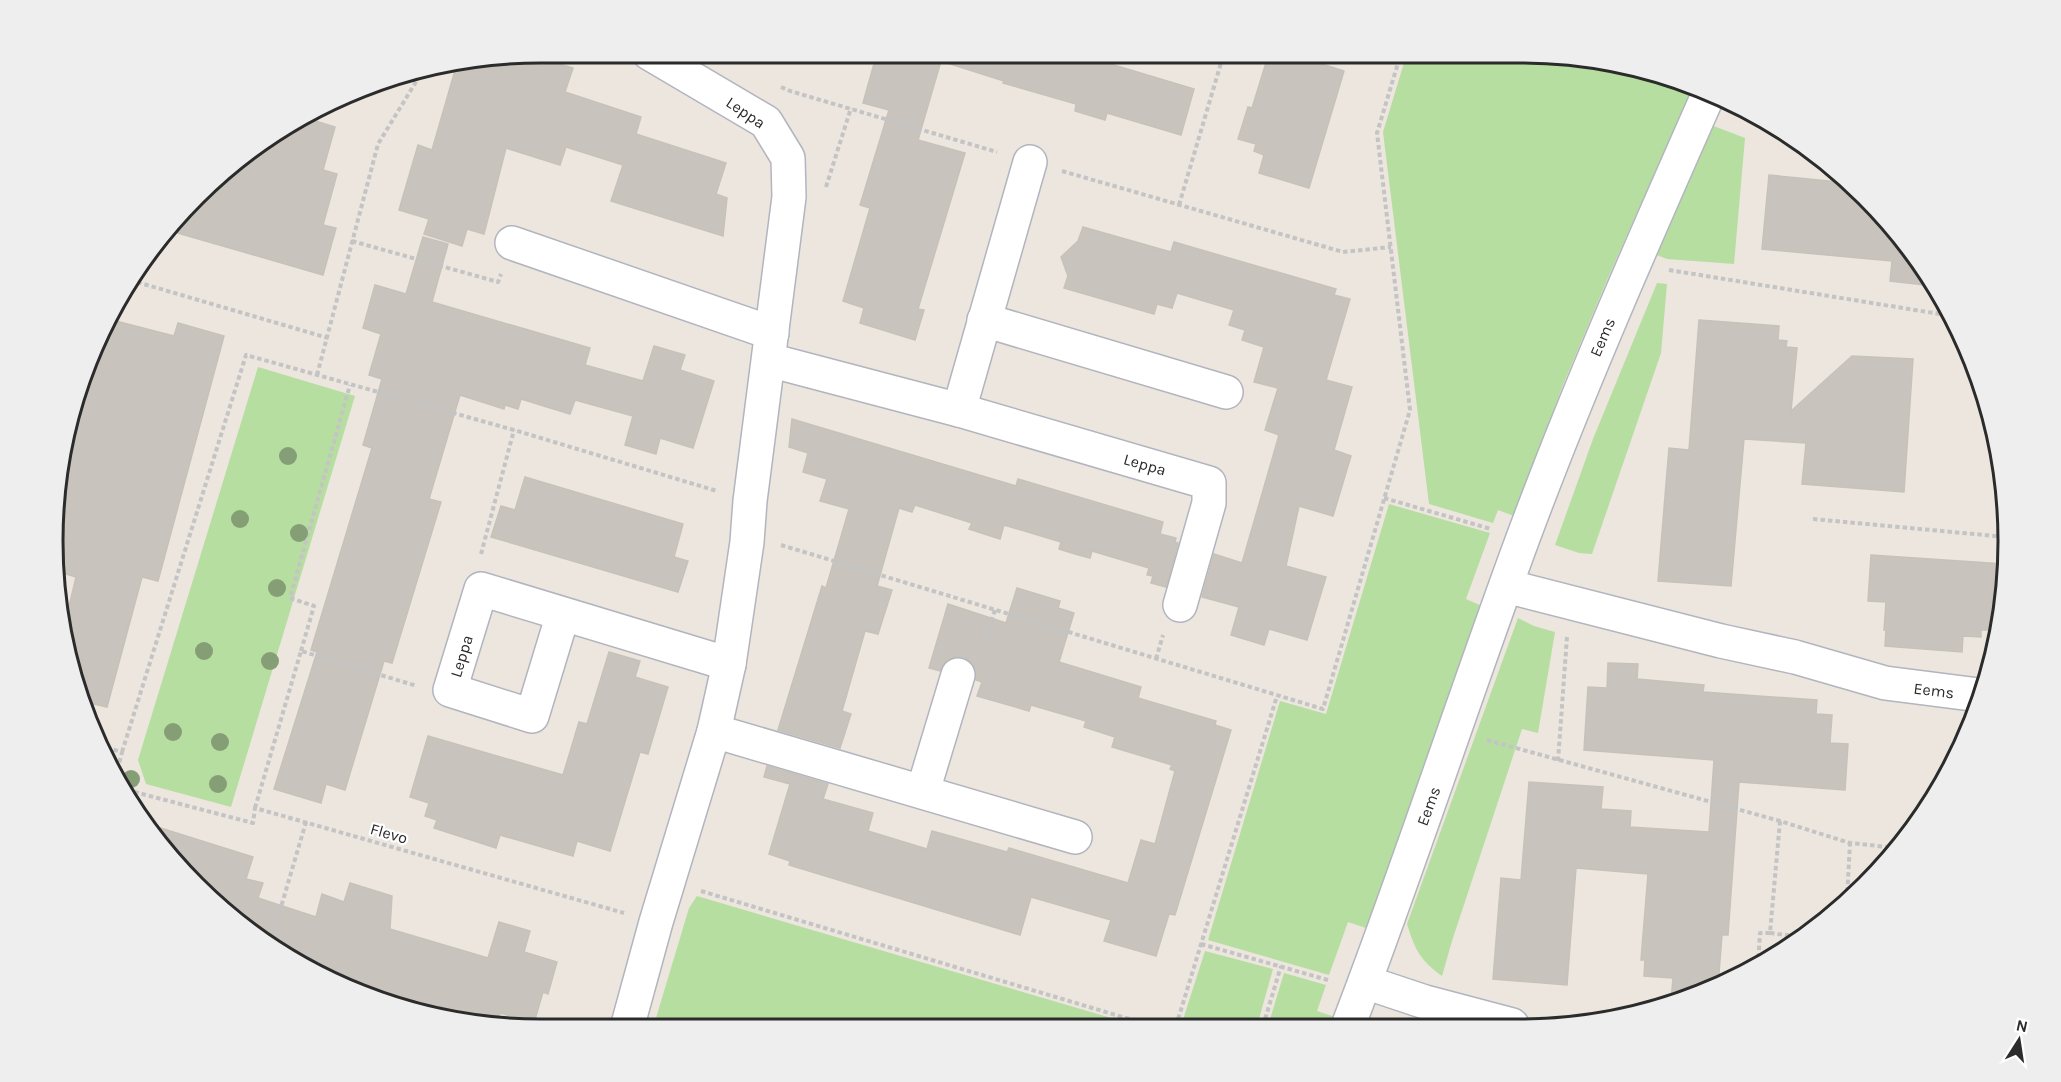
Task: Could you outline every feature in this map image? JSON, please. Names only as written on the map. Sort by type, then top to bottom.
[{"type":"street","name":"Leppa","points":[[629,1019],[656,922],[714,731],[729,664],[747,542],[750,501],[789,196],[788,158],[766,122],[671,63]]},
{"type":"street","name":"Eems","points":[[1351,1019],[1523,538],[1581,388],[1706,100]]},
{"type":"street","points":[[959,410],[1030,162]]},
{"type":"street","name":"Leppa","points":[[512,243],[770,346],[959,410],[1209,483],[1209,503],[1180,605]]},
{"type":"street","points":[[984,320],[1226,392]]},
{"type":"street","name":"Eems","points":[[1506,586],[1721,641],[1795,657],[1885,683],[1973,694]]},
{"type":"street","name":"Leppa","points":[[481,589],[450,690],[532,716],[563,614]]},
{"type":"street","points":[[481,589],[729,664]]},
{"type":"street","points":[[923,791],[958,675]]},
{"type":"street","points":[[714,731],[1075,837]]},
{"type":"street","points":[[1365,982],[1487,1019]]},
{"type":"path","points":[[1179,205],[1221,63]]},
{"type":"path","points":[[317,375],[378,144],[418,79]]},
{"type":"path","points":[[352,241],[498,282],[512,243]]},
{"type":"path","points":[[1633,265],[1941,314]]},
{"type":"path","points":[[139,283],[328,338]]},
{"type":"path","points":[[119,765],[246,355],[350,386],[514,430],[750,501]]},
{"type":"path","points":[[135,792],[254,823],[255,807],[314,606],[290,598],[350,386]]},
{"type":"path","points":[[481,589],[473,583],[514,430]]},
{"type":"path","points":[[1384,498],[1523,538]]},
{"type":"path","points":[[1813,519],[1998,536]]},
{"type":"path","points":[[1558,761],[1570,603]]},
{"type":"path","points":[[301,651],[421,687],[450,690]]},
{"type":"path","points":[[1178,1019],[1277,696]]},
{"type":"path","points":[[1455,730],[1558,761],[1780,821],[1850,843],[1887,847]]},
{"type":"path","points":[[111,749],[122,752]]},
{"type":"path","name":"Flevo","points":[[255,807],[656,922]]},
{"type":"path","points":[[1770,933],[1780,821]]},
{"type":"path","points":[[272,936],[306,822]]},
{"type":"path","points":[[1847,889],[1850,843]]},
{"type":"path","points":[[669,881],[1129,1019]]},
{"type":"path","points":[[1759,955],[1760,933],[1790,935]]},
{"type":"path","points":[[1201,944],[1327,980],[1365,982]]},
{"type":"path","points":[[1265,1019],[1281,966]]},
{"type":"green space","points":[[1404,63],[1520,63],[1582,67],[1644,79],[1690,94],[1563,385],[1514,516],[1498,510],[1493,523],[1429,504],[1383,132]]},
{"type":"green space","points":[[1711,125],[1745,138],[1734,264],[1667,259],[1654,254]]},
{"type":"green space","points":[[1657,283],[1667,284],[1661,353],[1592,554],[1579,553],[1555,545],[1593,439]]},
{"type":"green space","points":[[258,367],[355,396],[231,807],[146,784],[138,760]]},
{"type":"green space","points":[[1389,504],[1490,533],[1466,599],[1482,606],[1366,928],[1348,922],[1329,975],[1208,940],[1280,701],[1326,714]]},
{"type":"green space","points":[[1518,618],[1534,626],[1555,632],[1538,733],[1522,729],[1442,976],[1419,954],[1407,924]]},
{"type":"green space","points":[[697,896],[1115,1019],[656,1019],[689,908]]},
{"type":"green space","points":[[1205,951],[1273,969],[1259,1019],[1183,1019]]},
{"type":"green space","points":[[1284,973],[1326,985],[1317,1011],[1335,1017],[1334,1019],[1270,1019]]},
{"type":"building","points":[[541,63],[556,63],[573,68],[565,92],[641,117],[636,134],[726,163],[716,194],[727,198],[723,236],[611,201],[623,165],[566,147],[560,165],[506,148],[484,234],[467,229],[462,246],[424,234],[429,219],[399,210],[418,145],[432,150],[455,71],[510,64]]},
{"type":"building","points":[[874,63],[940,63],[918,140],[965,153],[918,309],[924,310],[915,340],[860,323],[864,308],[843,301],[870,208],[860,205],[889,110],[863,103]]},
{"type":"building","points":[[947,63],[1107,63],[1194,89],[1181,135],[1107,113],[1105,120],[1075,111],[1076,104],[1003,83],[1004,81]]},
{"type":"building","points":[[1266,63],[1319,63],[1344,71],[1309,188],[1259,173],[1264,155],[1254,151],[1256,144],[1238,139],[1248,107],[1252,108]]},
{"type":"building","points":[[314,121],[335,127],[323,170],[337,174],[323,225],[336,228],[323,275],[177,233],[203,203],[250,162]]},
{"type":"building","points":[[1769,175],[1834,182],[1879,226],[1923,285],[1890,281],[1892,261],[1762,249]]},
{"type":"building","points":[[1083,227],[1171,252],[1174,242],[1336,289],[1334,295],[1350,299],[1326,380],[1352,387],[1334,450],[1351,456],[1333,516],[1299,506],[1286,566],[1326,577],[1307,640],[1269,629],[1264,645],[1231,635],[1239,607],[1202,597],[1214,554],[1242,563],[1279,435],[1265,430],[1278,388],[1254,382],[1264,347],[1242,340],[1245,330],[1229,325],[1234,310],[1177,293],[1172,308],[1157,304],[1154,314],[1064,288],[1068,276],[1061,257],[1078,241]]},
{"type":"building","points":[[423,237],[448,244],[432,302],[590,348],[585,365],[643,381],[654,346],[685,355],[680,370],[714,381],[693,448],[660,438],[656,454],[625,445],[633,416],[575,400],[570,414],[521,399],[518,409],[505,405],[504,409],[460,395],[429,499],[441,502],[392,663],[384,661],[345,790],[326,784],[321,803],[274,789],[317,652],[311,650],[372,448],[363,445],[382,379],[369,375],[381,334],[363,328],[375,285],[406,294]]},
{"type":"building","points":[[1699,320],[1779,326],[1778,340],[1787,341],[1786,347],[1797,348],[1791,411],[1852,356],[1913,359],[1904,492],[1802,484],[1806,443],[1744,439],[1731,586],[1658,581],[1669,448],[1689,450]]},
{"type":"building","points":[[117,321],[174,336],[178,323],[224,336],[158,581],[142,577],[107,707],[91,703],[88,695],[79,665],[68,610],[76,577],[64,573],[64,510],[67,479],[79,419],[99,358]]},
{"type":"building","points":[[792,419],[1016,486],[1018,479],[1163,522],[1160,534],[1176,538],[1175,542],[1178,543],[1166,587],[1151,583],[1153,576],[1147,575],[1149,568],[1092,551],[1090,558],[1075,554],[1059,549],[1061,542],[1004,525],[1000,539],[969,529],[972,523],[915,505],[912,512],[899,508],[877,586],[892,590],[878,634],[865,631],[842,711],[851,714],[840,748],[778,730],[822,586],[826,588],[849,509],[820,501],[827,479],[803,472],[808,453],[789,447]]},
{"type":"building","points":[[525,477],[683,524],[674,557],[688,561],[678,592],[491,537],[501,506],[515,510]]},
{"type":"building","points":[[1871,555],[1997,564],[1990,630],[1981,630],[1981,637],[1963,636],[1962,652],[1885,646],[1886,602],[1868,601]]},
{"type":"building","points":[[1017,588],[1060,601],[1058,608],[1074,613],[1059,662],[1141,687],[1138,698],[1216,721],[1215,725],[1231,730],[1175,915],[1169,914],[1156,956],[1104,941],[1111,920],[1031,897],[1020,935],[789,865],[790,861],[769,854],[790,784],[764,777],[767,766],[828,784],[823,799],[873,813],[868,831],[927,849],[932,831],[1007,852],[1009,848],[1128,883],[1141,840],[1155,844],[1175,771],[1170,769],[1172,765],[1112,747],[1115,737],[1084,727],[1086,721],[1031,705],[1029,711],[977,696],[982,682],[976,680],[976,670],[972,663],[964,657],[954,657],[946,661],[940,671],[929,668],[948,604],[1006,623]]},
{"type":"building","points":[[609,652],[640,661],[635,677],[668,687],[648,754],[640,752],[610,851],[577,841],[573,856],[500,835],[496,848],[434,828],[437,820],[425,816],[429,803],[410,797],[428,736],[563,775],[579,722],[587,724]]},
{"type":"building","points":[[1608,663],[1638,664],[1637,679],[1704,685],[1703,692],[1817,700],[1816,714],[1832,715],[1830,743],[1848,744],[1845,790],[1739,782],[1728,935],[1722,935],[1719,976],[1672,995],[1673,978],[1644,976],[1645,960],[1641,960],[1648,874],[1576,868],[1567,985],[1493,979],[1501,878],[1521,880],[1529,782],[1603,787],[1601,809],[1631,811],[1630,827],[1709,832],[1714,760],[1584,750],[1588,687],[1607,688]]},
{"type":"building","points":[[159,827],[253,857],[246,879],[263,883],[258,898],[316,917],[322,894],[344,902],[350,883],[392,896],[390,929],[488,958],[499,922],[530,931],[524,952],[557,962],[548,994],[543,992],[535,1019],[518,1018],[500,1013],[499,1017],[479,1015],[417,1003],[358,983],[302,955],[250,920],[226,900],[203,879]]}]
